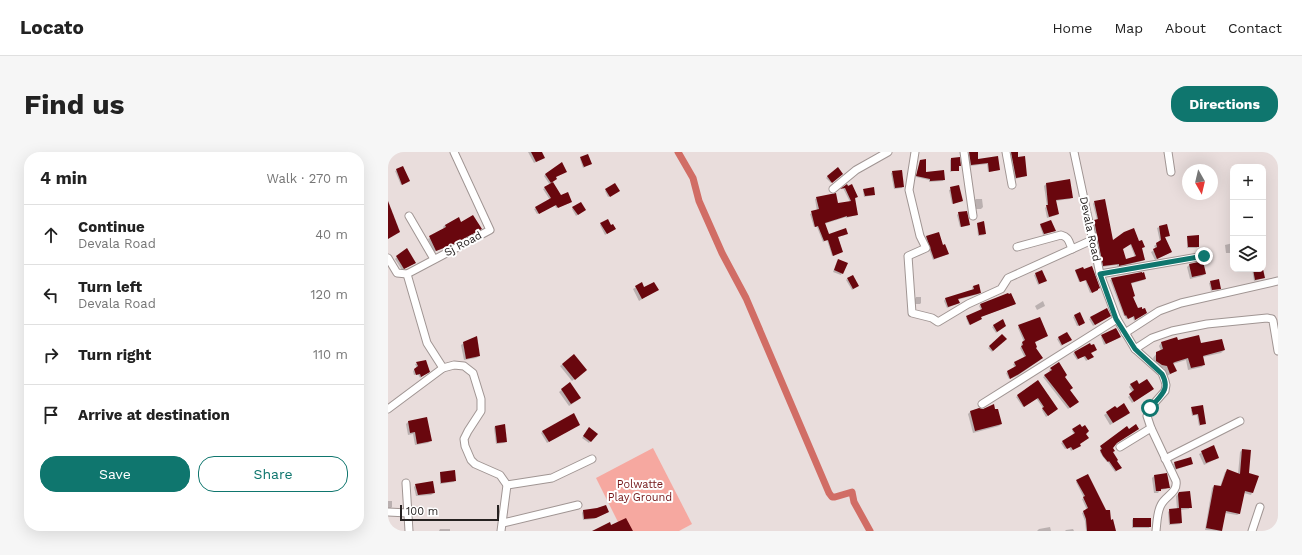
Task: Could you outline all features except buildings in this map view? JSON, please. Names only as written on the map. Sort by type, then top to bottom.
[{"type":"street","name":"Sj Road","points":[[407,274],[490,230],[454,152]]},
{"type":"street","points":[[833,189],[856,170],[888,152]]},
{"type":"street","points":[[915,152],[909,190],[920,236],[926,248],[908,256],[912,313],[932,318],[938,322],[968,304],[1001,289],[1008,278],[1092,240]]},
{"type":"street","points":[[964,152],[972,216]]},
{"type":"street","points":[[1006,152],[1012,185]]},
{"type":"street","name":"Devala Road","points":[[1074,152],[1100,274],[1116,319],[1135,349],[1162,374],[1166,385],[1165,391],[1148,412],[1148,421],[1177,486],[1171,494],[1166,497],[1161,505],[1156,531]]},
{"type":"street","points":[[1168,152],[1171,172]]},
{"type":"street","points":[[409,216],[434,259]]},
{"type":"street","points":[[1017,247],[1061,235],[1068,239],[1072,249]]},
{"type":"street","points":[[1100,274],[1204,256]]},
{"type":"street","points":[[388,258],[397,273],[407,274],[427,343],[443,368]]},
{"type":"street","points":[[1125,333],[1160,311],[1181,303],[1278,281]]},
{"type":"street","points":[[1135,349],[1152,338],[1172,331],[1207,324],[1267,318],[1272,319],[1273,321],[1278,351]]},
{"type":"street","points":[[982,404],[1116,319]]},
{"type":"street","points":[[388,409],[443,368],[454,365],[464,366],[473,373],[481,399],[481,410],[464,439],[465,446],[471,460],[475,464],[500,475],[508,485],[501,531]]},
{"type":"street","points":[[1165,459],[1240,421]]},
{"type":"street","points":[[1120,447],[1151,428]]},
{"type":"street","points":[[508,485],[552,478],[592,459]]},
{"type":"street","points":[[406,483],[409,531]]},
{"type":"street","points":[[503,523],[578,505]]},
{"type":"street","points":[[1252,531],[1260,507]]},
{"type":"street","points":[[388,512],[408,513]]},
{"type":"green space","name":"Polwatte Play Ground","points":[[653,448],[692,524],[679,531],[633,531],[618,522],[596,478]]},
{"type":"waterway","points":[[678,152],[693,178],[699,201],[722,253],[746,298],[829,493],[832,497],[835,497],[852,492],[854,502],[870,531]]},
{"type":"route","points":[[1150,408],[1165,391],[1166,385],[1164,377],[1135,349],[1116,319],[1100,274],[1204,256]]}]
